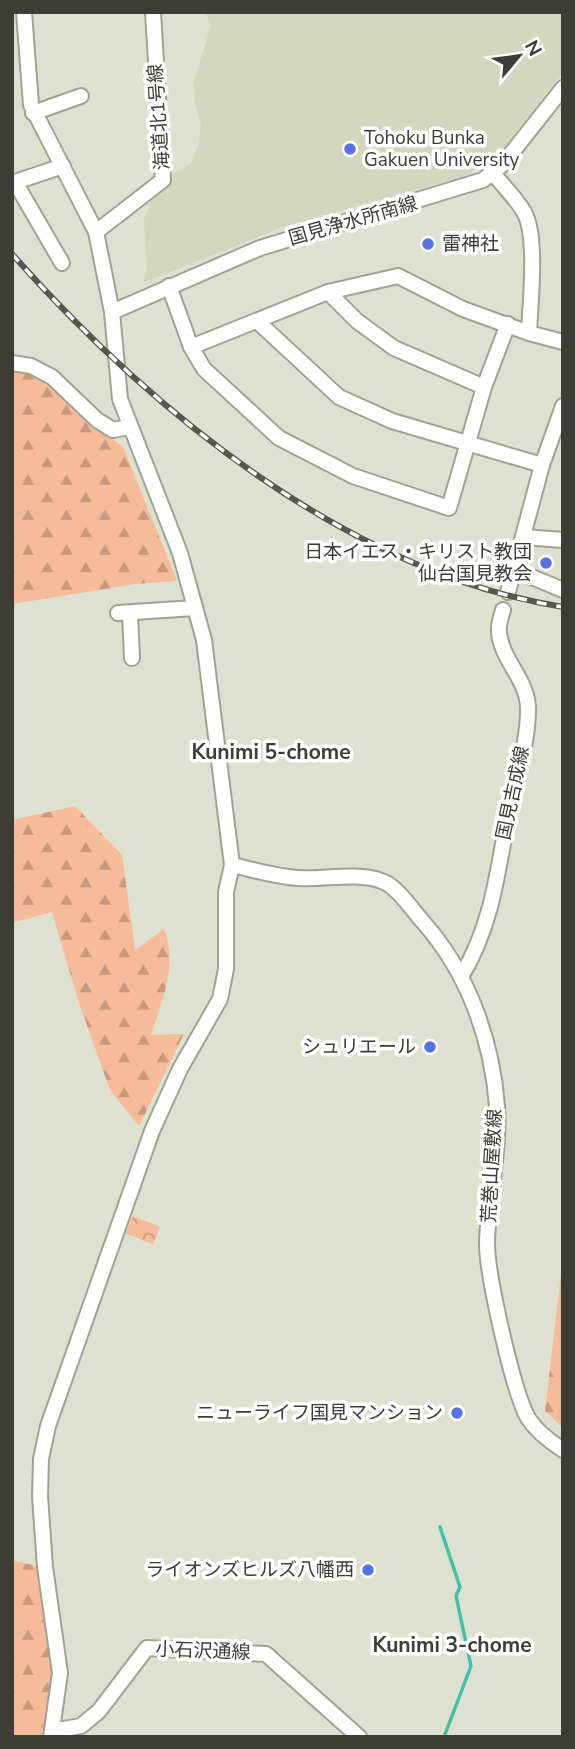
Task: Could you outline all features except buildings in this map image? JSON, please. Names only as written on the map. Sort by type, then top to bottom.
[{"type":"street","points":[[23,12],[19,52],[33,113],[96,232],[112,312],[120,399],[180,553],[195,608],[210,683],[232,865],[226,892],[226,969],[220,999],[180,1069],[152,1130],[48,1426],[41,1458],[45,1567],[60,1673],[51,1734]]},
{"type":"street","name":"海道北1号線","points":[[96,232],[163,180],[153,12]]},
{"type":"street","name":"国見浄水所南線","points":[[112,312],[261,248],[468,186],[492,173],[563,89]]},
{"type":"street","points":[[33,113],[81,96]]},
{"type":"street","points":[[62,263],[15,182],[63,166]]},
{"type":"street","points":[[492,173],[525,213],[528,225],[532,275],[529,333]]},
{"type":"street","points":[[191,347],[328,292],[398,276],[463,309],[529,333],[563,342]]},
{"type":"street","points":[[169,286],[191,347],[204,369],[279,438],[353,476],[449,508],[484,387],[508,324]]},
{"type":"street","points":[[328,292],[357,321],[394,348],[484,387]]},
{"type":"street","points":[[258,322],[339,397],[392,421],[542,465]]},
{"type":"street","points":[[12,363],[31,366],[52,377],[97,420],[113,430],[130,427]]},
{"type":"street","points":[[508,592],[542,465],[563,407]]},
{"type":"street","points":[[524,537],[563,540]]},
{"type":"street","points":[[515,570],[563,590]]},
{"type":"street","points":[[132,658],[124,614],[195,608]]},
{"type":"street","name":"国見吉成線","points":[[463,975],[477,950],[491,914],[525,737],[528,706],[525,688],[505,651],[499,631],[503,610]]},
{"type":"street","name":"荒巻山屋敷線","points":[[232,865],[298,878],[365,878],[387,884],[433,933],[463,975],[490,1062],[497,1106],[497,1148],[487,1245],[492,1282],[516,1383],[527,1415],[537,1431],[563,1450]]},
{"type":"street","name":"小石沢通線","points":[[51,1734],[81,1726],[99,1711],[147,1647],[266,1654],[359,1737]]},
{"type":"shaded area","name":"Tohoku Bunka Gakuen University","points":[[205,12],[563,12],[563,72],[498,155],[465,176],[280,228],[143,283],[147,269],[144,219],[155,193],[170,187],[167,175],[192,162],[199,143],[201,124],[195,103],[194,80],[211,26]]},
{"type":"green space","points":[[12,369],[30,372],[52,385],[84,417],[123,447],[177,581],[136,584],[12,604]]},
{"type":"green space","points":[[75,806],[122,855],[135,950],[164,929],[168,943],[167,983],[151,1035],[184,1034],[139,1126],[110,1090],[79,1003],[52,912],[12,923],[12,820]]},
{"type":"green space","points":[[133,1216],[160,1227],[153,1245],[126,1233]]},
{"type":"green space","points":[[563,1257],[563,1428],[545,1411]]},
{"type":"green space","points":[[12,1560],[36,1566],[53,1674],[42,1737],[12,1737]]},
{"type":"waterway","points":[[440,1527],[460,1587],[456,1596],[471,1666],[444,1737]]},
{"type":"railway","points":[[12,254],[67,313],[127,371],[191,426],[260,477],[332,522],[406,560],[484,589],[563,607]]},
{"type":"place","name":"Tohoku Bunka Gakuen University","points":[[350,149]]},
{"type":"place","name":"雷神社","points":[[428,244]]},
{"type":"place","name":"日本イエス・キリスト教団 仙台国見教会","points":[[546,563]]},
{"type":"place","name":"シュリエール","points":[[430,1047]]},
{"type":"place","name":"ニューライフ国見マンション","points":[[457,1413]]},
{"type":"place","name":"ライオンズヒルズ八幡西","points":[[368,1570]]},
{"type":"district","name":"Kunimi 5-chome","points":[[271,752]]},
{"type":"district","name":"Kunimi 3-chome","points":[[452,1645]]}]
